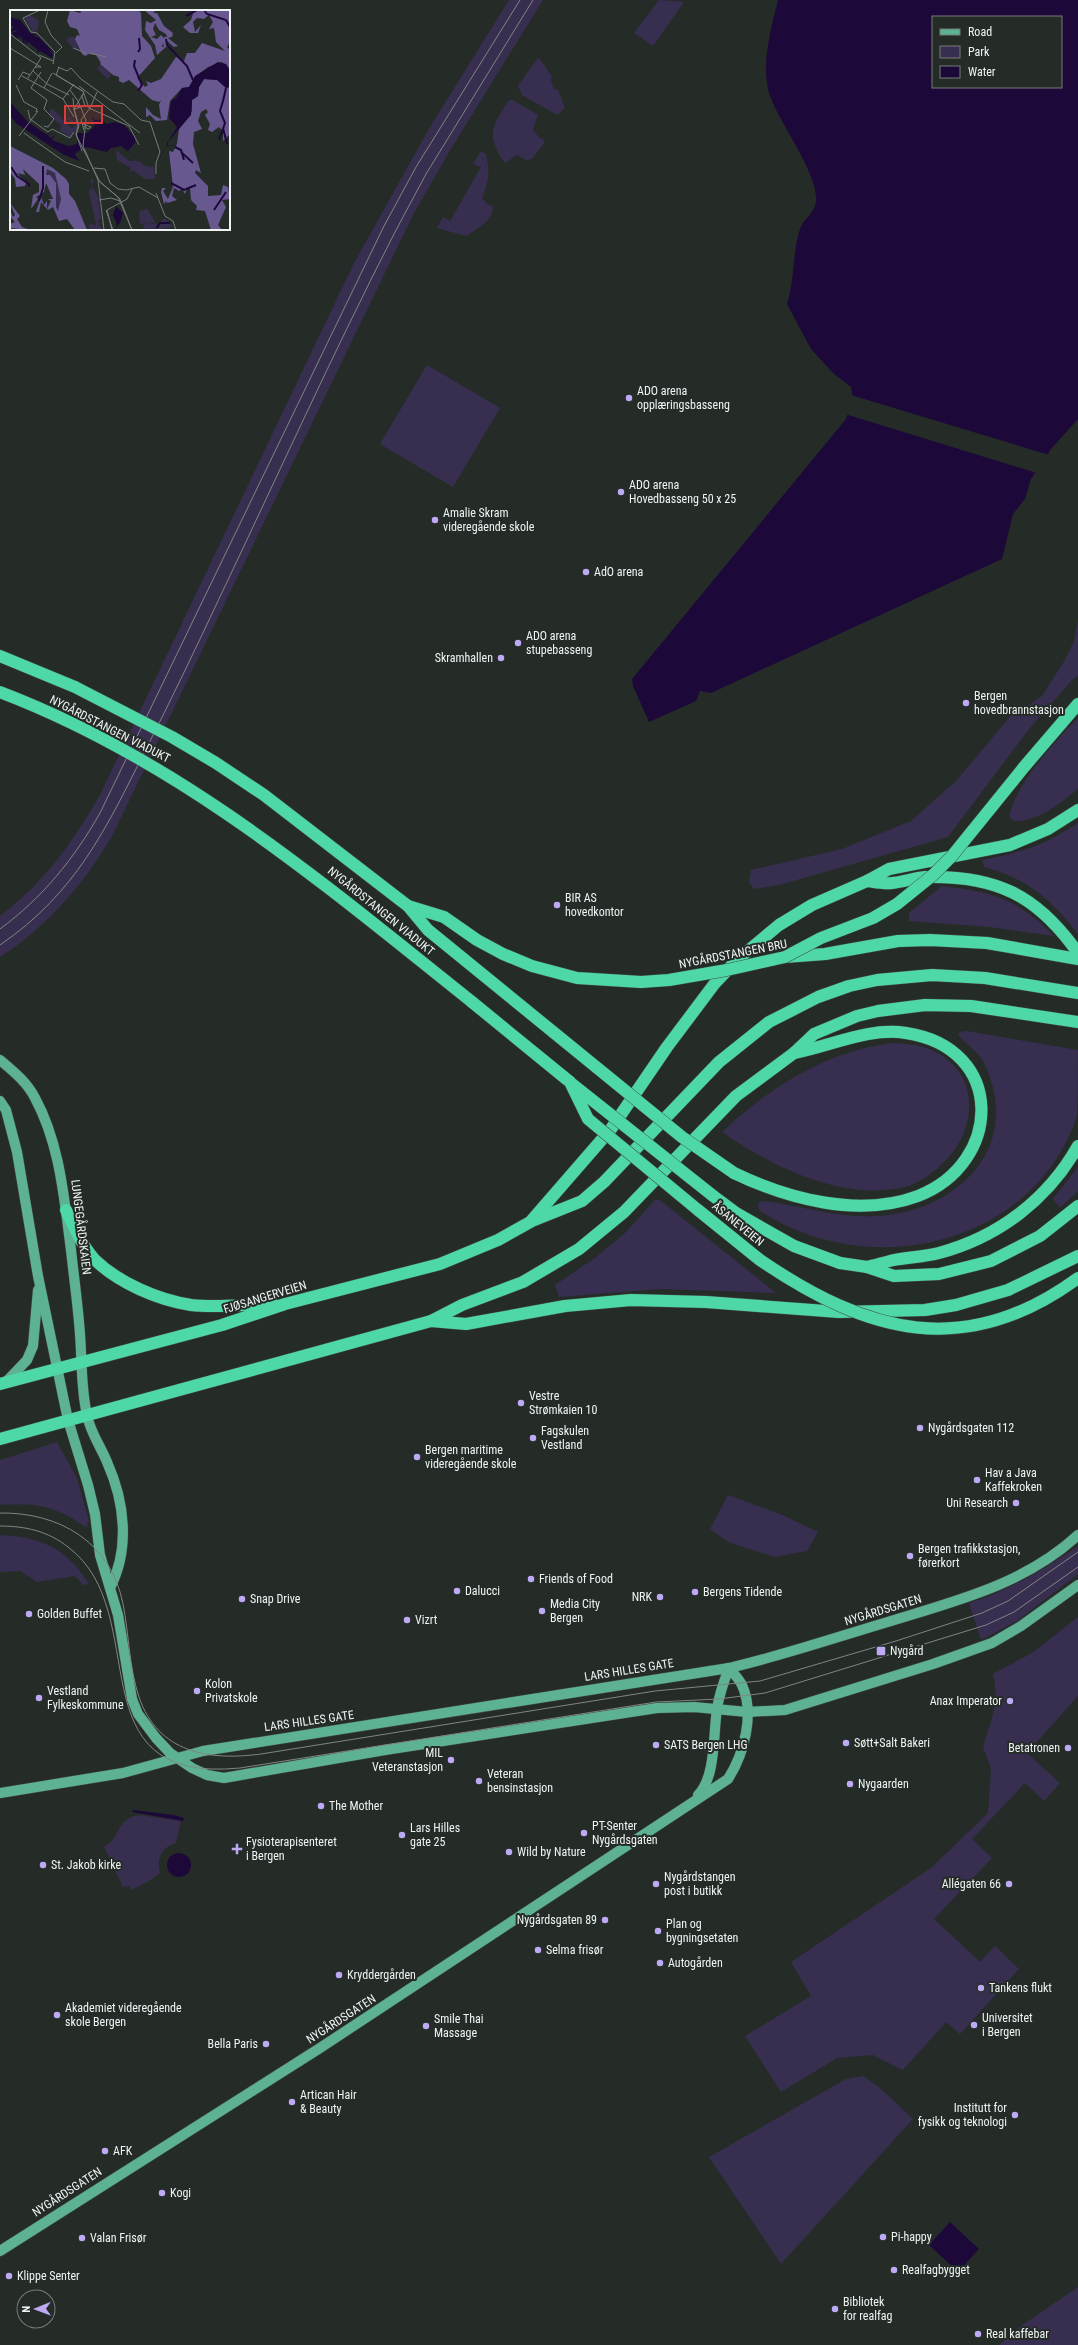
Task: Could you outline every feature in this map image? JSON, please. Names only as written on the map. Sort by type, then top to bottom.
[{"type":"highway","name":"NYGÅRDSTANGEN VIADUKT","points":[[0,656],[75,686],[116,706],[216,763],[264,795],[408,906]]},
{"type":"highway","name":"NYGÅRDSTANGEN VIADUKT","points":[[0,692],[101,738],[191,788],[313,875],[570,1082],[588,1118],[698,1210]]},
{"type":"highway","points":[[785,957],[821,938],[872,918],[898,904],[916,890],[952,856],[1065,716],[1078,704]]},
{"type":"highway","points":[[532,1221],[611,1129],[693,1009],[728,969],[779,925],[812,905],[867,881],[889,869],[1010,845],[1048,829],[1078,810]]},
{"type":"highway","points":[[867,881],[890,884],[922,878],[947,877],[976,880],[999,887],[1023,897],[1045,912],[1062,930],[1078,953]]},
{"type":"highway","name":"NYGÅRDSTANGEN BRU","points":[[408,906],[444,917],[477,940],[532,966],[558,974],[592,980],[621,982],[669,980],[785,957],[825,954],[898,941],[930,940],[987,943],[1078,959]]},
{"type":"highway","points":[[408,906],[428,930],[682,1137],[734,1173],[753,1182],[804,1198],[832,1204],[881,1205],[920,1195],[936,1186],[953,1174],[966,1158],[976,1140],[981,1120],[981,1102],[977,1083],[962,1058],[950,1047],[932,1038],[905,1033],[883,1032],[840,1040],[821,1048],[794,1053]]},
{"type":"highway","points":[[532,1221],[582,1201],[604,1182],[719,1062],[747,1038],[791,1010],[818,997],[849,986],[877,980],[932,975],[985,978],[1078,993]]},
{"type":"highway","points":[[0,1439],[431,1321],[462,1305],[524,1282],[579,1249],[624,1212],[736,1096],[794,1053],[814,1034],[842,1022],[878,1011],[925,1005],[994,1008],[1078,1022]]},
{"type":"highway","points":[[570,1082],[712,1196],[736,1213],[794,1246],[840,1263],[867,1267],[894,1276],[914,1276],[961,1270],[991,1261],[1016,1250],[1040,1236],[1078,1206]]},
{"type":"highway","points":[[867,1267],[895,1260],[939,1253],[977,1240],[1001,1228],[1048,1189],[1064,1170],[1078,1146]]},
{"type":"highway","points":[[66,1210],[81,1241],[95,1259],[127,1282],[148,1292],[189,1304],[202,1306],[285,1304]]},
{"type":"highway","name":"ÅSANEVEIEN","points":[[698,1210],[760,1260],[790,1281],[846,1310],[887,1323],[935,1329],[982,1324],[1004,1317],[1047,1299],[1078,1278]]},
{"type":"highway","name":"FJØSANGERVEIEN","points":[[3,1383],[222,1325],[285,1304],[440,1264],[498,1240],[532,1221]]},
{"type":"highway","points":[[431,1321],[466,1324],[565,1306],[631,1300],[692,1301],[839,1312],[925,1310],[956,1305],[1008,1290],[1078,1256]]},
{"type":"main road","name":"LUNGEGÅRDSKAIEN","points":[[0,1060],[26,1084],[41,1110],[60,1168],[79,1313],[86,1415],[93,1434],[112,1472],[121,1508],[124,1534],[122,1555],[110,1588]]},
{"type":"main road","points":[[0,1101],[6,1110],[17,1152],[38,1276],[68,1420],[88,1485],[100,1555],[118,1615],[128,1682],[138,1714],[156,1738],[188,1766],[207,1775],[224,1778],[384,1750],[657,1708],[676,1706],[747,1712],[785,1710],[975,1650],[1021,1626],[1078,1585]]},
{"type":"main road","points":[[3,1383],[27,1360],[33,1346],[37,1319],[38,1276]]},
{"type":"main road","name":"NYGÅRDSGATEN","points":[[0,2251],[320,2048],[692,1802],[717,1788],[728,1779],[738,1763],[742,1753],[747,1712],[742,1684],[729,1668],[768,1658],[990,1590],[1048,1560],[1078,1535]]},
{"type":"main road","points":[[717,1709],[729,1668]]},
{"type":"main road","name":"LARS HILLES GATE","points":[[0,1793],[123,1773],[203,1750],[729,1668]]},
{"type":"main road","name":"NYGÅRDSGATEN","points":[[692,1802],[705,1788],[710,1775],[717,1709]]},
{"type":"green space","points":[[509,0],[543,0],[449,152],[413,215],[112,836],[89,871],[63,903],[33,932],[0,957],[0,916],[30,890],[56,862],[99,797],[354,263],[430,127]]},
{"type":"green space","points":[[659,0],[684,2],[653,46],[634,33]]},
{"type":"green space","points":[[537,59],[540,59],[552,77],[551,81],[554,89],[558,90],[565,108],[557,115],[522,95],[518,86]]},
{"type":"green space","points":[[509,100],[513,100],[538,115],[533,129],[539,138],[543,139],[545,142],[532,159],[526,160],[517,155],[505,163],[495,145],[493,131],[495,124]]},
{"type":"green space","points":[[481,151],[486,154],[488,166],[487,181],[482,198],[488,205],[493,206],[490,216],[484,224],[466,236],[437,228],[443,217],[450,221],[481,167],[473,164]]},
{"type":"green space","points":[[427,365],[500,408],[453,487],[380,444]]},
{"type":"green space","points":[[1078,621],[1078,676],[1072,680],[1029,729],[948,837],[779,885],[754,889],[749,883],[751,870],[842,849],[911,821],[956,781],[1013,713],[1018,712],[1042,696],[1065,660],[1074,641]]},
{"type":"green space","points":[[1078,718],[1078,789],[1056,806],[1040,815],[1022,821],[1013,821],[1009,816],[1020,789],[1028,776],[1047,751]]},
{"type":"green space","points":[[1078,823],[1078,934],[1058,910],[1037,892],[1013,877],[984,867],[982,860],[1021,851],[1043,843]]},
{"type":"green space","points":[[942,886],[976,891],[1004,899],[1028,913],[1054,936],[990,927],[909,921],[909,913]]},
{"type":"green space","points":[[966,1031],[1078,1050],[1077,1116],[1055,1161],[1024,1196],[986,1223],[942,1240],[896,1247],[848,1245],[802,1232],[759,1210],[758,1204],[761,1201],[834,1214],[878,1216],[908,1211],[935,1201],[958,1187],[977,1168],[990,1145],[996,1120],[994,1091],[983,1061],[978,1054],[958,1035],[960,1032]]},
{"type":"green space","points":[[893,1043],[910,1044],[926,1048],[943,1056],[956,1068],[964,1081],[968,1096],[969,1112],[965,1128],[958,1144],[943,1163],[920,1181],[900,1188],[877,1190],[853,1189],[830,1185],[784,1168],[741,1145],[722,1132],[759,1101],[780,1086],[801,1074],[845,1054],[869,1047]]},
{"type":"green space","points":[[1078,1167],[1078,1191],[1060,1208],[1053,1199]]},
{"type":"green space","points":[[656,1199],[661,1201],[776,1293],[660,1289],[559,1297],[555,1285],[595,1258],[625,1233]]},
{"type":"green space","points":[[57,1442],[77,1478],[89,1521],[86,1527],[70,1517],[51,1509],[26,1504],[0,1505],[0,1460]]},
{"type":"green space","points":[[728,1495],[780,1514],[818,1532],[807,1551],[774,1557],[728,1542],[710,1529]]},
{"type":"green space","points":[[0,1535],[28,1538],[52,1547],[71,1561],[89,1584],[83,1585],[75,1576],[37,1582],[20,1571],[0,1572]]},
{"type":"green space","points":[[1078,1546],[1078,1574],[1017,1621],[981,1640],[969,1603],[984,1598],[1026,1579]]},
{"type":"green space","points":[[1078,1617],[1078,1696],[1027,1753],[1060,1783],[1044,1801],[1025,1783],[972,1839],[992,1858],[934,1919],[980,1962],[995,1946],[1019,1969],[960,2034],[946,2022],[903,2070],[873,2055],[837,2058],[781,2092],[745,2036],[811,1996],[791,1962],[931,1868],[988,1813],[991,1768],[983,1747],[994,1711],[996,1693],[993,1674],[1032,1653]]},
{"type":"green space","points":[[139,1815],[181,1821],[176,1843],[167,1847],[161,1854],[159,1863],[160,1873],[149,1881],[131,1890],[129,1886],[123,1887],[104,1847],[113,1839],[126,1821],[131,1817]]},
{"type":"green space","points":[[863,2076],[879,2087],[913,2119],[781,2264],[709,2157],[846,2079]]},
{"type":"green space","points":[[1078,2287],[1078,2345],[999,2345],[1018,2328]]},
{"type":"water","points":[[778,0],[1078,0],[1078,419],[1051,449],[1031,479],[1025,499],[1013,514],[1002,559],[711,693],[700,691],[696,701],[649,722],[633,686],[632,679],[846,419],[853,398],[851,387],[833,373],[811,349],[787,304],[790,295],[797,238],[802,225],[814,209],[816,201],[815,190],[805,163],[770,96],[767,84],[766,60]]},
{"type":"water","points":[[133,1810],[174,1815],[184,1818],[183,1821],[132,1812]]},
{"type":"water","points":[[179,1853],[188,1856],[191,1865],[188,1874],[179,1877],[170,1874],[167,1865],[170,1856]]},
{"type":"water","points":[[950,2222],[979,2249],[958,2272],[929,2245]]},
{"type":"pier","points":[[851,395],[1049,455],[1037,473],[845,414]]},
{"type":"tram line","points":[[0,929],[30,904],[56,877],[68,862],[100,813],[384,226],[416,167],[520,0]]},
{"type":"tram line","points":[[0,945],[26,925],[49,904],[69,881],[86,858],[117,806],[174,694],[327,369],[395,232],[426,174],[533,0]]},
{"type":"tram line","points":[[0,1513],[22,1514],[42,1518],[62,1525],[79,1535],[94,1548],[107,1563],[117,1582],[123,1604],[136,1686],[139,1697],[148,1716],[159,1731],[172,1741],[188,1749],[205,1754],[223,1756],[261,1754],[655,1691],[760,1681],[896,1641],[982,1613],[1008,1601],[1078,1552]]},
{"type":"tram line","points":[[0,1526],[27,1528],[52,1537],[68,1547],[94,1576],[108,1612],[124,1689],[135,1723],[154,1750],[188,1766],[240,1768],[656,1702],[719,1699],[765,1693],[986,1625],[1014,1612],[1078,1567]]},
{"type":"place","name":"ADO arena opplæringsbasseng","points":[[629,398]]},
{"type":"place","name":"ADO arena Hovedbasseng 50 x 25","points":[[621,492]]},
{"type":"place","name":"Amalie Skram videregående skole","points":[[435,520]]},
{"type":"place","name":"AdO arena","points":[[586,572]]},
{"type":"place","name":"ADO arena stupebasseng","points":[[518,643]]},
{"type":"place","name":"Skramhallen","points":[[501,658]]},
{"type":"place","name":"Bergen hovedbrannstasjon","points":[[966,703]]},
{"type":"place","name":"BIR AS hovedkontor","points":[[557,905]]},
{"type":"place","name":"Vestre Strømkaien 10","points":[[521,1403]]},
{"type":"place","name":"Nygårdsgaten 112","points":[[920,1428]]},
{"type":"place","name":"Fagskulen Vestland","points":[[533,1438]]},
{"type":"place","name":"Bergen maritime videregående skole","points":[[417,1457]]},
{"type":"place","name":"Hav a Java Kaffekroken","points":[[977,1480]]},
{"type":"place","name":"Uni Research","points":[[1016,1503]]},
{"type":"place","name":"Bergen trafikkstasjon, førerkort","points":[[910,1556]]},
{"type":"place","name":"Friends of Food","points":[[531,1579]]},
{"type":"place","name":"Dalucci","points":[[457,1591]]},
{"type":"place","name":"Bergens Tidende","points":[[695,1592]]},
{"type":"place","name":"NRK","points":[[660,1597]]},
{"type":"place","name":"Snap Drive","points":[[242,1599]]},
{"type":"place","name":"Media City Bergen","points":[[542,1611]]},
{"type":"place","name":"Golden Buffet","points":[[29,1614]]},
{"type":"place","name":"Vizrt","points":[[407,1620]]},
{"type":"place","name":"Nygård","points":[[881,1651]]},
{"type":"place","name":"Kolon Privatskole","points":[[197,1691]]},
{"type":"place","name":"Vestland Fylkeskommune","points":[[39,1698]]},
{"type":"place","name":"Anax Imperator","points":[[1010,1701]]},
{"type":"place","name":"Søtt+Salt Bakeri","points":[[846,1743]]},
{"type":"place","name":"SATS Bergen LHG","points":[[656,1745]]},
{"type":"place","name":"Betatronen","points":[[1068,1748]]},
{"type":"place","name":"MIL Veteranstasjon","points":[[451,1760]]},
{"type":"place","name":"Veteran bensinstasjon","points":[[479,1781]]},
{"type":"place","name":"Nygaarden","points":[[850,1784]]},
{"type":"place","name":"The Mother","points":[[321,1806]]},
{"type":"place","name":"PT-Senter Nygårdsgaten","points":[[584,1833]]},
{"type":"place","name":"Lars Hilles gate 25","points":[[402,1835]]},
{"type":"place","name":"Fysioterapisenteret i Bergen","points":[[237,1849]]},
{"type":"place","name":"Wild by Nature","points":[[509,1852]]},
{"type":"place","name":"St. Jakob kirke","points":[[43,1865]]},
{"type":"place","name":"Nygårdstangen post i butikk","points":[[656,1884]]},
{"type":"place","name":"Allégaten 66","points":[[1009,1884]]},
{"type":"place","name":"Nygårdsgaten 89","points":[[605,1920]]},
{"type":"place","name":"Plan og bygningsetaten","points":[[658,1931]]},
{"type":"place","name":"Selma frisør","points":[[538,1950]]},
{"type":"place","name":"Autogården","points":[[660,1963]]},
{"type":"place","name":"Kryddergården","points":[[339,1975]]},
{"type":"place","name":"Tankens flukt","points":[[981,1988]]},
{"type":"place","name":"Akademiet videregående skole Bergen","points":[[57,2015]]},
{"type":"place","name":"Universitet i Bergen","points":[[974,2025]]},
{"type":"place","name":"Smile Thai Massage","points":[[426,2026]]},
{"type":"place","name":"Bella Paris","points":[[266,2044]]},
{"type":"place","name":"Artican Hair & Beauty","points":[[292,2102]]},
{"type":"place","name":"Institutt for fysikk og teknologi","points":[[1015,2115]]},
{"type":"place","name":"AFK","points":[[105,2151]]},
{"type":"place","name":"Kogi","points":[[162,2193]]},
{"type":"place","name":"Pi-happy","points":[[883,2237]]},
{"type":"place","name":"Valan Frisør","points":[[82,2238]]},
{"type":"place","name":"Realfagbygget","points":[[894,2270]]},
{"type":"place","name":"Klippe Senter","points":[[9,2276]]},
{"type":"place","name":"Bibliotek for realfag","points":[[835,2309]]},
{"type":"place","name":"Real kaffebar","points":[[978,2334]]}]
